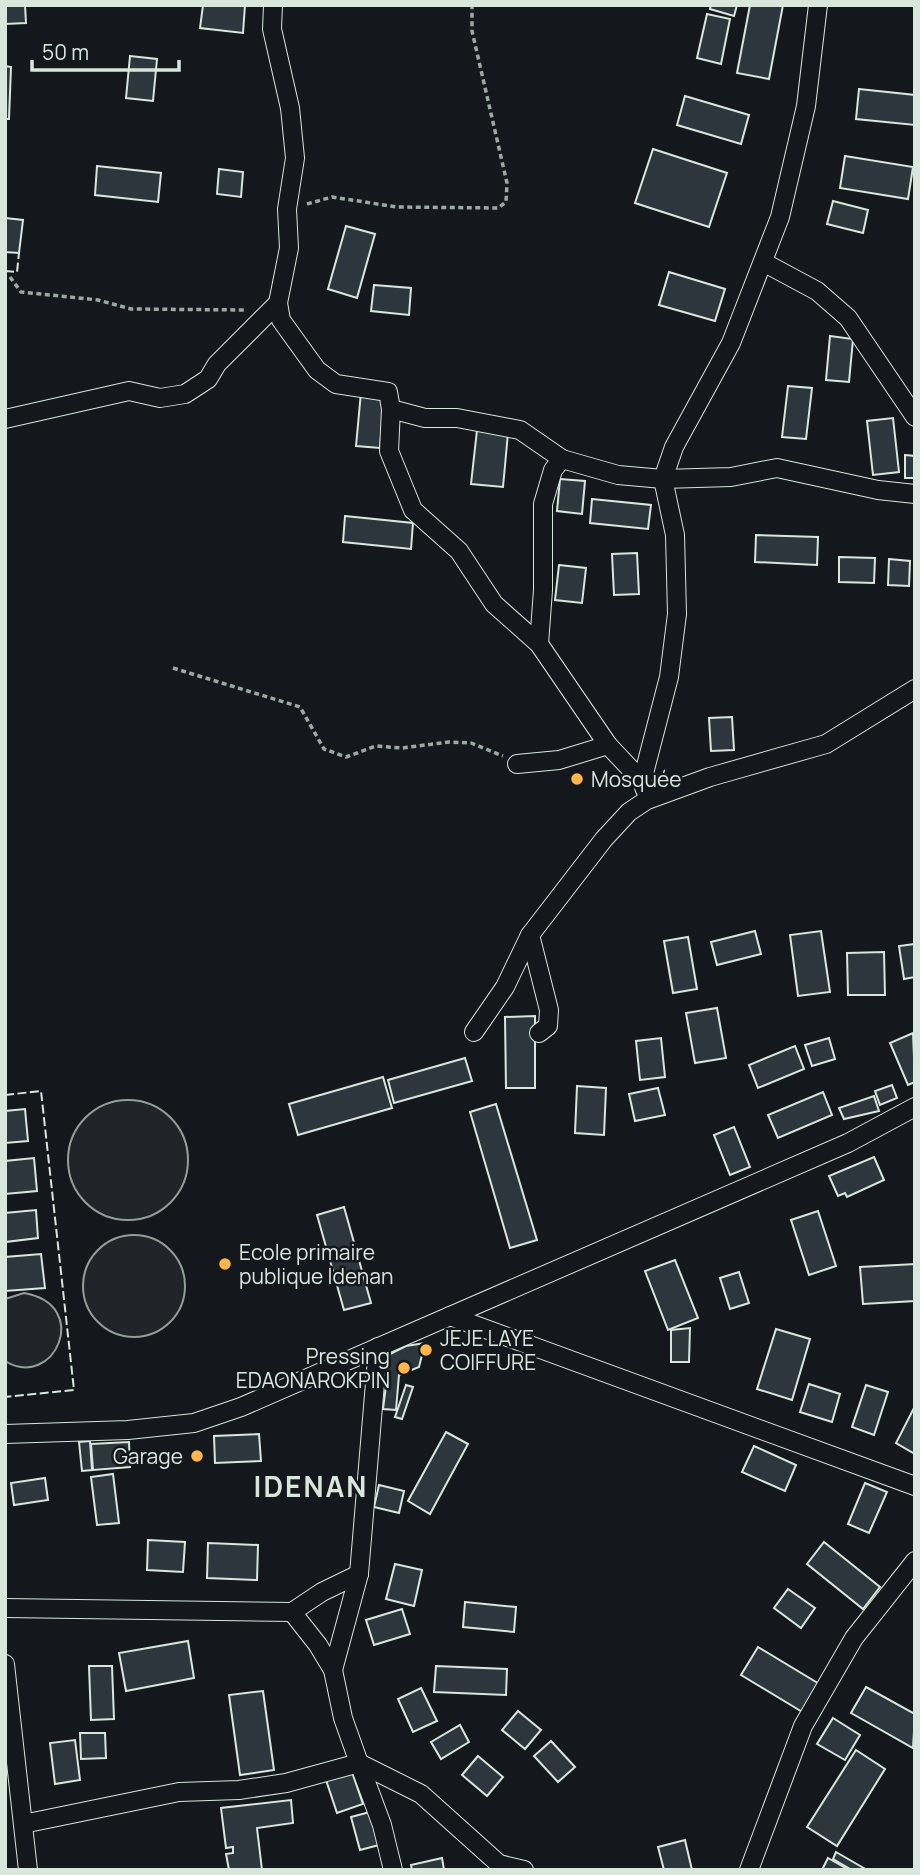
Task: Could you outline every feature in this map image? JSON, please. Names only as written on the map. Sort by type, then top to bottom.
[{"type":"street","points":[[272,5],[272,29],[294,135],[295,158],[287,209],[289,248],[278,303],[281,320],[317,370],[336,384],[388,392],[391,409],[389,452],[413,510],[426,525],[459,551],[494,604],[539,644],[608,746],[642,781]]},
{"type":"street","points":[[647,800],[642,781],[669,677],[677,614],[675,535],[663,480],[674,447],[731,343],[780,217],[806,106],[818,5]]},
{"type":"street","points":[[762,261],[817,291],[848,317],[915,417]]},
{"type":"street","points":[[5,419],[130,391],[160,398],[185,394],[208,379],[217,364],[278,303]]},
{"type":"street","points":[[391,409],[425,418],[457,418],[520,430],[562,459],[618,475],[663,480],[731,477],[777,468],[878,490],[915,494]]},
{"type":"street","points":[[539,644],[543,590],[543,504],[553,470],[562,459]]},
{"type":"street","points":[[474,1032],[505,987],[530,935],[604,839],[629,812],[647,800],[710,777],[825,744],[915,689]]},
{"type":"street","points":[[517,764],[559,760],[608,746]]},
{"type":"street","points":[[530,935],[549,1010],[548,1026],[539,1033]]},
{"type":"street","points":[[7,1439],[194,1423],[241,1407],[848,1143],[915,1107]]},
{"type":"street","points":[[450,1316],[915,1486]]},
{"type":"street","points":[[333,1670],[359,1574],[377,1347]]},
{"type":"street","points":[[749,1870],[803,1726],[855,1638],[915,1561]]},
{"type":"street","points":[[5,1608],[292,1612],[322,1592],[359,1574]]},
{"type":"street","points":[[292,1612],[318,1645],[333,1670],[343,1718],[382,1825],[393,1870]]},
{"type":"street","points":[[5,1664],[28,1870]]},
{"type":"street","points":[[23,1824],[179,1791],[239,1790],[286,1783],[359,1763],[421,1794],[470,1841],[499,1864],[524,1870]]},
{"type":"path","points":[[287,209],[332,197],[397,206],[498,208],[506,202],[507,183],[472,31],[472,5]]},
{"type":"path","points":[[10,277],[21,292],[98,300],[131,309],[240,308],[265,318]]},
{"type":"path","points":[[173,668],[300,706],[324,749],[346,757],[376,746],[471,743],[517,764]]},
{"type":"shaded area","points":[[128,1100],[151,1104],[171,1117],[184,1137],[188,1160],[184,1183],[171,1203],[151,1216],[128,1220],[105,1216],[85,1203],[72,1183],[68,1160],[72,1137],[85,1117],[105,1104]]},
{"type":"shaded area","points":[[134,1235],[154,1239],[170,1250],[181,1266],[185,1286],[181,1306],[170,1322],[154,1333],[134,1337],[114,1333],[98,1322],[87,1306],[83,1286],[87,1266],[98,1250],[114,1239]]},
{"type":"shaded area","points":[[24,1293],[45,1301],[57,1313],[61,1328],[59,1343],[51,1356],[38,1365],[23,1367],[5,1361],[5,1299]]},
{"type":"building","points":[[5,5],[25,5],[26,23],[5,24]]},
{"type":"building","points":[[203,5],[245,5],[243,33],[200,28]]},
{"type":"building","points":[[711,5],[737,5],[734,16],[710,9]]},
{"type":"building","points":[[750,5],[783,5],[769,79],[737,73]]},
{"type":"building","points":[[707,14],[730,19],[721,64],[697,58]]},
{"type":"building","points":[[130,56],[157,59],[153,101],[126,98]]},
{"type":"building","points":[[5,66],[11,67],[9,119],[5,119]]},
{"type":"building","points":[[859,89],[915,95],[915,125],[856,119]]},
{"type":"building","points":[[685,96],[749,115],[741,144],[677,125]]},
{"type":"building","points":[[653,149],[727,173],[709,227],[635,203]]},
{"type":"building","points":[[845,156],[913,167],[908,199],[840,188]]},
{"type":"building","points":[[97,166],[161,173],[158,202],[95,195]]},
{"type":"building","points":[[219,169],[243,172],[241,197],[217,194]]},
{"type":"building","points":[[833,201],[868,210],[863,233],[827,224]]},
{"type":"building","points":[[5,218],[23,220],[19,253],[5,252]]},
{"type":"building","points":[[346,226],[375,234],[357,298],[328,289]]},
{"type":"building","points":[[669,272],[725,289],[715,321],[659,305]]},
{"type":"building","points":[[374,285],[411,288],[409,315],[371,311]]},
{"type":"building","points":[[830,336],[853,339],[849,382],[826,380]]},
{"type":"building","points":[[788,386],[812,388],[806,439],[782,437]]},
{"type":"building","points":[[361,392],[385,394],[380,448],[356,446]]},
{"type":"building","points":[[893,418],[899,472],[873,475],[867,421]]},
{"type":"building","points":[[477,430],[508,433],[503,487],[471,484]]},
{"type":"building","points":[[905,455],[915,456],[915,478],[905,478]]},
{"type":"building","points":[[560,479],[585,481],[582,514],[557,511]]},
{"type":"building","points":[[592,499],[651,505],[648,529],[590,523]]},
{"type":"building","points":[[345,516],[413,523],[411,549],[343,542]]},
{"type":"building","points":[[756,535],[818,537],[817,565],[755,562]]},
{"type":"building","points":[[637,553],[639,594],[614,595],[612,554]]},
{"type":"building","points":[[839,557],[875,558],[874,583],[839,582]]},
{"type":"building","points":[[889,559],[910,561],[909,586],[888,585]]},
{"type":"building","points":[[559,565],[586,568],[582,603],[555,600]]},
{"type":"building","points":[[732,717],[734,750],[711,751],[709,718]]},
{"type":"building","points":[[755,931],[761,954],[717,965],[711,942]]},
{"type":"building","points":[[821,931],[830,992],[798,996],[790,935]]},
{"type":"building","points":[[688,937],[697,989],[673,993],[664,941]]},
{"type":"building","points":[[915,944],[915,977],[904,979],[899,946]]},
{"type":"building","points":[[884,952],[885,995],[848,995],[847,953]]},
{"type":"building","points":[[717,1008],[726,1058],[695,1063],[686,1013]]},
{"type":"building","points":[[535,1016],[535,1088],[506,1088],[505,1017]]},
{"type":"building","points":[[913,1033],[915,1082],[908,1085],[890,1043]]},
{"type":"building","points":[[661,1038],[665,1077],[640,1080],[636,1041]]},
{"type":"building","points":[[829,1038],[835,1059],[812,1066],[805,1045]]},
{"type":"building","points":[[795,1046],[804,1069],[758,1088],[749,1065]]},
{"type":"building","points":[[465,1058],[472,1081],[394,1103],[388,1080]]},
{"type":"building","points":[[383,1077],[392,1108],[298,1135],[289,1104]]},
{"type":"building","points":[[892,1085],[897,1098],[880,1105],[875,1091]]},
{"type":"building","points":[[577,1086],[606,1088],[604,1135],[575,1133]]},
{"type":"building","points":[[658,1088],[665,1115],[635,1121],[629,1094]]},
{"type":"building","points":[[823,1092],[832,1115],[778,1138],[768,1115]]},
{"type":"building","points":[[874,1096],[879,1111],[844,1119],[839,1108]]},
{"type":"building","points":[[496,1104],[537,1240],[510,1248],[470,1112]]},
{"type":"building","points":[[25,1109],[28,1141],[5,1143],[5,1111]]},
{"type":"building","points":[[734,1127],[750,1167],[730,1175],[714,1135]]},
{"type":"building","points":[[874,1157],[884,1180],[847,1197],[845,1193],[838,1196],[829,1176]]},
{"type":"building","points":[[34,1158],[37,1191],[5,1194],[5,1161]]},
{"type":"building","points":[[344,1207],[371,1303],[344,1310],[317,1215]]},
{"type":"building","points":[[36,1210],[38,1238],[5,1242],[5,1213]]},
{"type":"building","points":[[818,1211],[836,1266],[809,1275],[791,1220]]},
{"type":"building","points":[[41,1254],[45,1288],[5,1291],[5,1257]]},
{"type":"building","points":[[675,1260],[698,1318],[668,1330],[645,1271]]},
{"type":"building","points":[[915,1264],[915,1301],[863,1304],[860,1267]]},
{"type":"building","points":[[739,1272],[749,1303],[730,1309],[720,1278]]},
{"type":"building","points":[[690,1328],[689,1362],[671,1362],[671,1330]]},
{"type":"building","points":[[776,1329],[810,1339],[792,1400],[757,1389]]},
{"type":"building","points":[[425,1343],[419,1367],[399,1375],[396,1410],[383,1409],[390,1354],[406,1346]]},
{"type":"building","points":[[809,1384],[840,1394],[832,1422],[800,1412]]},
{"type":"building","points":[[406,1385],[413,1387],[402,1419],[395,1417]]},
{"type":"building","points":[[866,1385],[888,1392],[874,1435],[852,1427]]},
{"type":"building","points":[[915,1406],[915,1454],[896,1443]]},
{"type":"building","points":[[446,1432],[468,1444],[430,1514],[408,1501]]},
{"type":"building","points":[[259,1434],[261,1461],[215,1463],[214,1436]]},
{"type":"building","points":[[90,1441],[92,1470],[82,1471],[79,1442]]},
{"type":"building","points":[[129,1442],[130,1467],[93,1470],[91,1444]]},
{"type":"building","points":[[754,1446],[796,1465],[785,1491],[742,1472]]},
{"type":"building","points":[[113,1474],[119,1523],[97,1525],[91,1477]]},
{"type":"building","points":[[45,1478],[48,1500],[14,1505],[11,1483]]},
{"type":"building","points":[[865,1483],[887,1492],[869,1533],[848,1524]]},
{"type":"building","points":[[379,1485],[404,1491],[399,1513],[374,1507]]},
{"type":"building","points":[[148,1540],[185,1542],[183,1572],[147,1570]]},
{"type":"building","points":[[824,1542],[880,1587],[863,1609],[807,1564]]},
{"type":"building","points":[[208,1543],[258,1545],[257,1580],[207,1578]]},
{"type":"building","points":[[395,1564],[422,1570],[414,1606],[386,1599]]},
{"type":"building","points":[[788,1589],[815,1608],[801,1628],[774,1608]]},
{"type":"building","points":[[465,1602],[516,1607],[514,1632],[463,1627]]},
{"type":"building","points":[[402,1609],[410,1634],[374,1645],[366,1620]]},
{"type":"building","points":[[188,1641],[194,1678],[126,1691],[119,1653]]},
{"type":"building","points":[[758,1647],[821,1685],[804,1713],[741,1675]]},
{"type":"building","points":[[89,1666],[112,1666],[114,1719],[91,1720]]},
{"type":"building","points":[[436,1666],[507,1669],[506,1695],[434,1692]]},
{"type":"building","points":[[866,1687],[915,1714],[913,1748],[851,1713]]},
{"type":"building","points":[[421,1688],[437,1721],[413,1732],[398,1699]]},
{"type":"building","points":[[263,1691],[274,1770],[240,1775],[229,1695]]},
{"type":"building","points":[[518,1711],[541,1730],[525,1749],[502,1730]]},
{"type":"building","points":[[833,1718],[860,1735],[845,1760],[817,1744]]},
{"type":"building","points":[[460,1725],[469,1742],[441,1759],[431,1742]]},
{"type":"building","points":[[80,1733],[105,1733],[106,1758],[81,1759]]},
{"type":"building","points":[[75,1740],[80,1780],[55,1784],[50,1743]]},
{"type":"building","points":[[551,1741],[575,1767],[558,1782],[534,1756]]},
{"type":"building","points":[[856,1750],[885,1769],[837,1846],[807,1827]]},
{"type":"building","points":[[478,1756],[503,1777],[487,1796],[462,1775]]},
{"type":"building","points":[[352,1772],[363,1804],[337,1813],[326,1780]]},
{"type":"building","points":[[291,1800],[293,1823],[257,1828],[262,1870],[229,1870],[226,1854],[233,1853],[233,1847],[226,1848],[221,1808]]},
{"type":"building","points":[[370,1812],[379,1845],[360,1850],[351,1817]]},
{"type":"building","points":[[685,1840],[692,1870],[664,1870],[658,1847]]},
{"type":"building","points":[[836,1852],[867,1870],[852,1870],[833,1859]]},
{"type":"building","points":[[442,1858],[444,1870],[412,1870],[411,1865]]},
{"type":"building","points":[[828,1858],[849,1870],[822,1870]]},
{"type":"fence","points":[[5,271],[17,272],[19,253]]},
{"type":"fence","points":[[5,1095],[41,1091],[74,1390],[5,1397]]},
{"type":"place","name":"Mosquée","points":[[577,779]]},
{"type":"place","name":"Ecole primaire publique Idenan","points":[[225,1264]]},
{"type":"place","name":"JEJE LAYE COIFFURE","points":[[426,1350]]},
{"type":"place","name":"Pressing EDAONAROKPIN","points":[[404,1368]]},
{"type":"place","name":"Garage","points":[[197,1456]]},
{"type":"district","name":"IDENAN","points":[[311,1486]]}]
